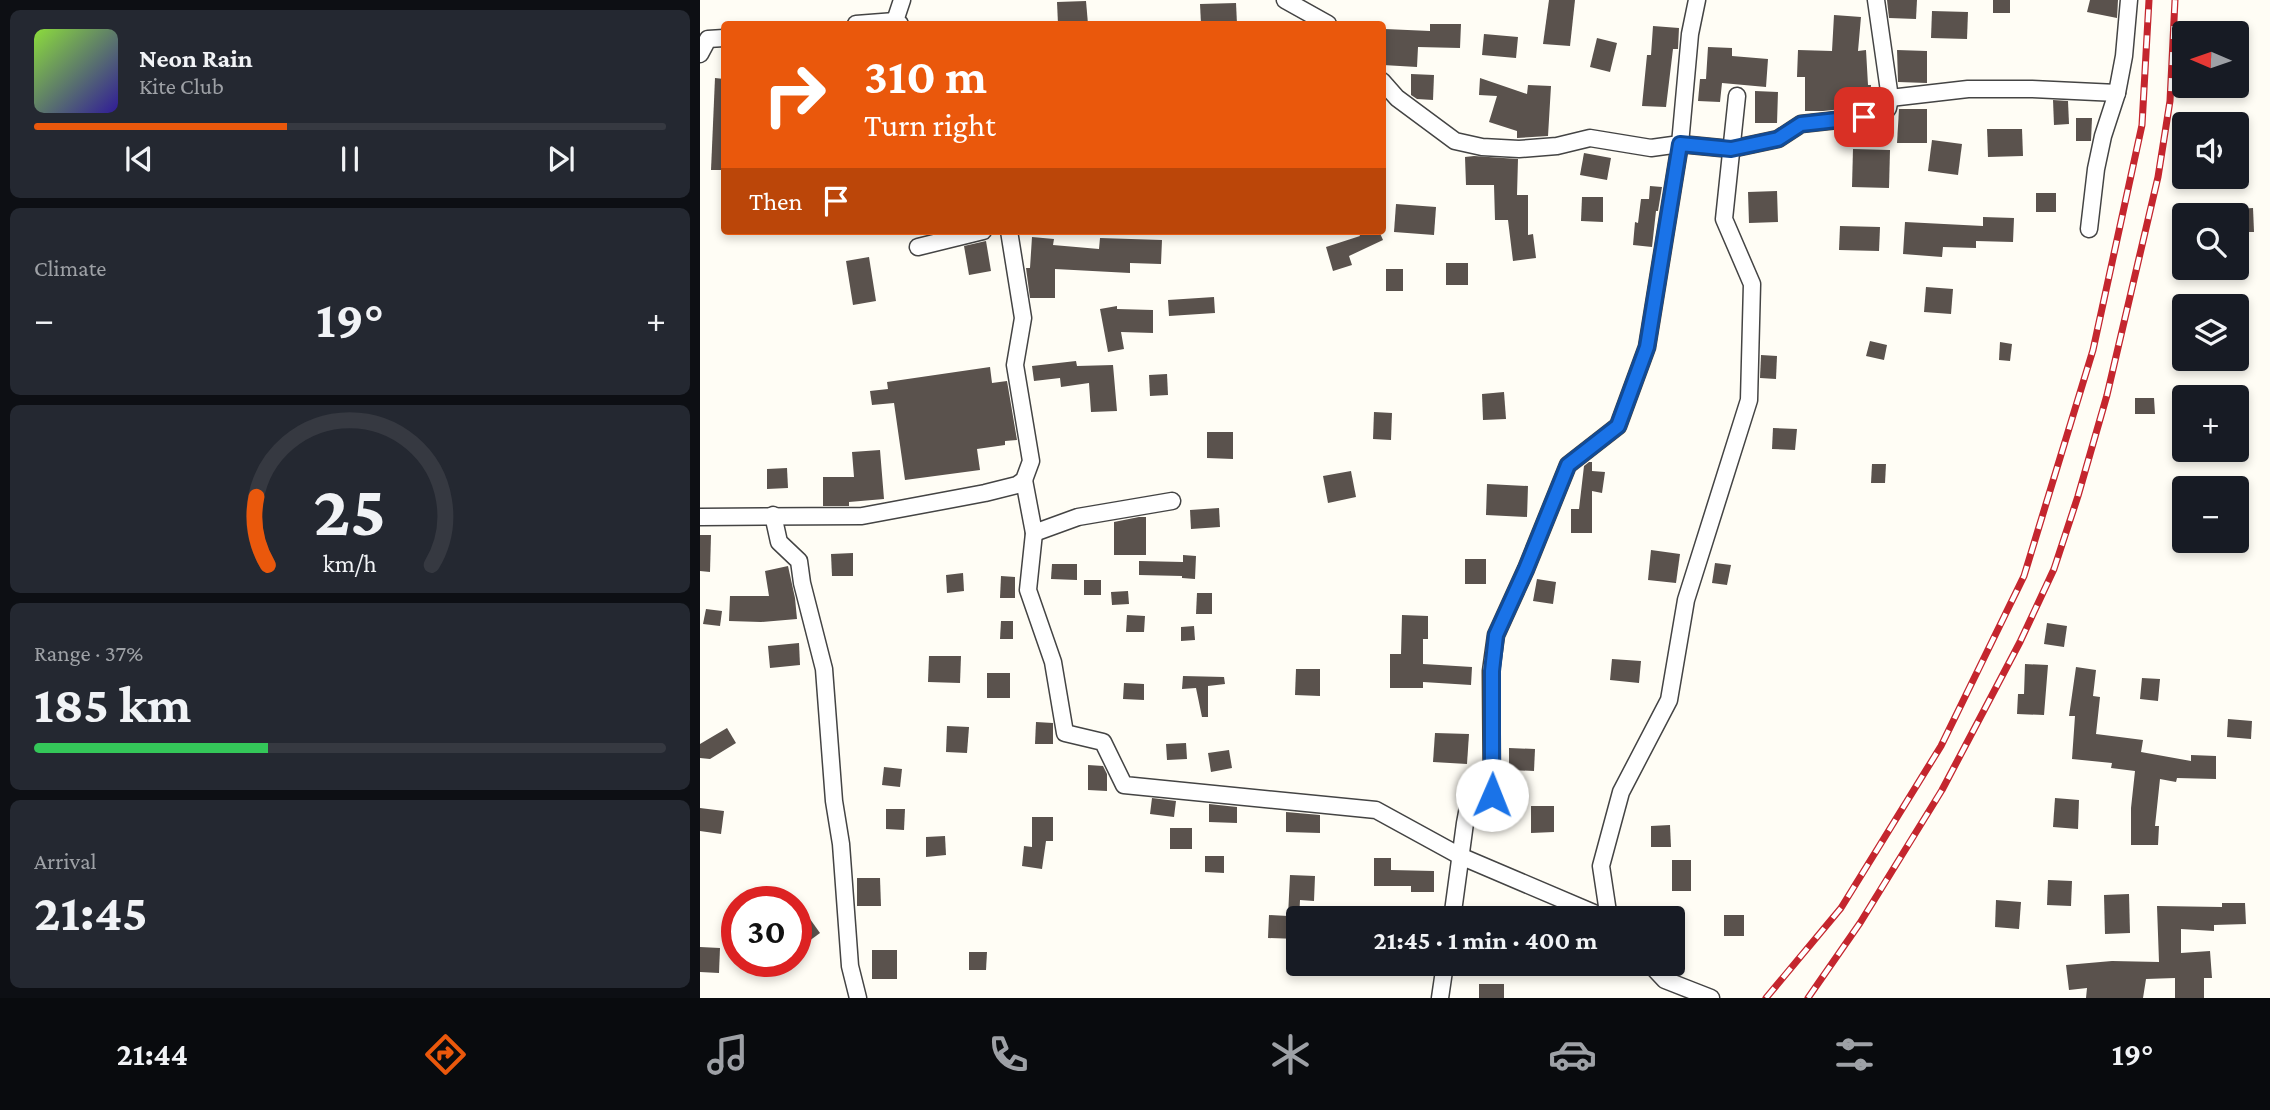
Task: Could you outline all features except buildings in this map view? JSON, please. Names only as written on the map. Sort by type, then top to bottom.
[{"type":"street","points":[[898,21],[902,0]]},
{"type":"street","points":[[1285,0],[1323,21]]},
{"type":"street","points":[[1454,906],[1470,797],[1492,795],[1492,671],[1496,635],[1568,465],[1618,426],[1647,347],[1680,144],[1690,34],[1697,0]]},
{"type":"street","points":[[1386,86],[1397,99],[1455,141],[1482,147],[1519,149],[1557,146],[1590,138],[1651,148],[1680,144],[1731,149],[1778,139],[1801,124],[1883,115],[1890,98],[1876,0]]},
{"type":"street","points":[[2089,229],[2095,169],[2117,93],[2124,56],[2129,0]]},
{"type":"street","points":[[700,54],[708,39],[721,38]]},
{"type":"street","points":[[1890,98],[1968,89],[2117,93]]},
{"type":"street","points":[[1606,906],[1601,866],[1621,792],[1669,699],[1686,600],[1749,400],[1752,284],[1724,219],[1737,96]]},
{"type":"street","points":[[918,247],[967,235]]},
{"type":"street","points":[[1010,235],[1023,318],[1015,365],[1031,461],[1024,480],[1034,533],[1028,590],[1053,662],[1065,733],[1103,742],[1124,785],[1376,810],[1460,856],[1577,906]]},
{"type":"street","points":[[700,517],[862,516],[985,493],[1017,485],[1024,480]]},
{"type":"street","points":[[1034,533],[1079,517],[1172,501]]},
{"type":"street","points":[[773,515],[779,542],[799,561],[824,669],[850,965],[858,998]]},
{"type":"street","points":[[1440,998],[1443,976]]},
{"type":"street","points":[[1661,976],[1665,980],[1711,998]]},
{"type":"railway","points":[[1766,998],[1841,908],[1941,746],[2024,576],[2093,350],[2142,125],[2149,0]]},
{"type":"railway","points":[[1808,998],[1860,923],[1942,790],[2020,642],[2054,569],[2107,395],[2158,177],[2170,101],[2175,0]]},
{"type":"route","points":[[1492,795],[1492,671],[1496,635],[1568,465],[1600,443],[1618,426],[1647,347],[1680,144],[1731,149],[1778,139],[1801,124],[1864,117]]}]
